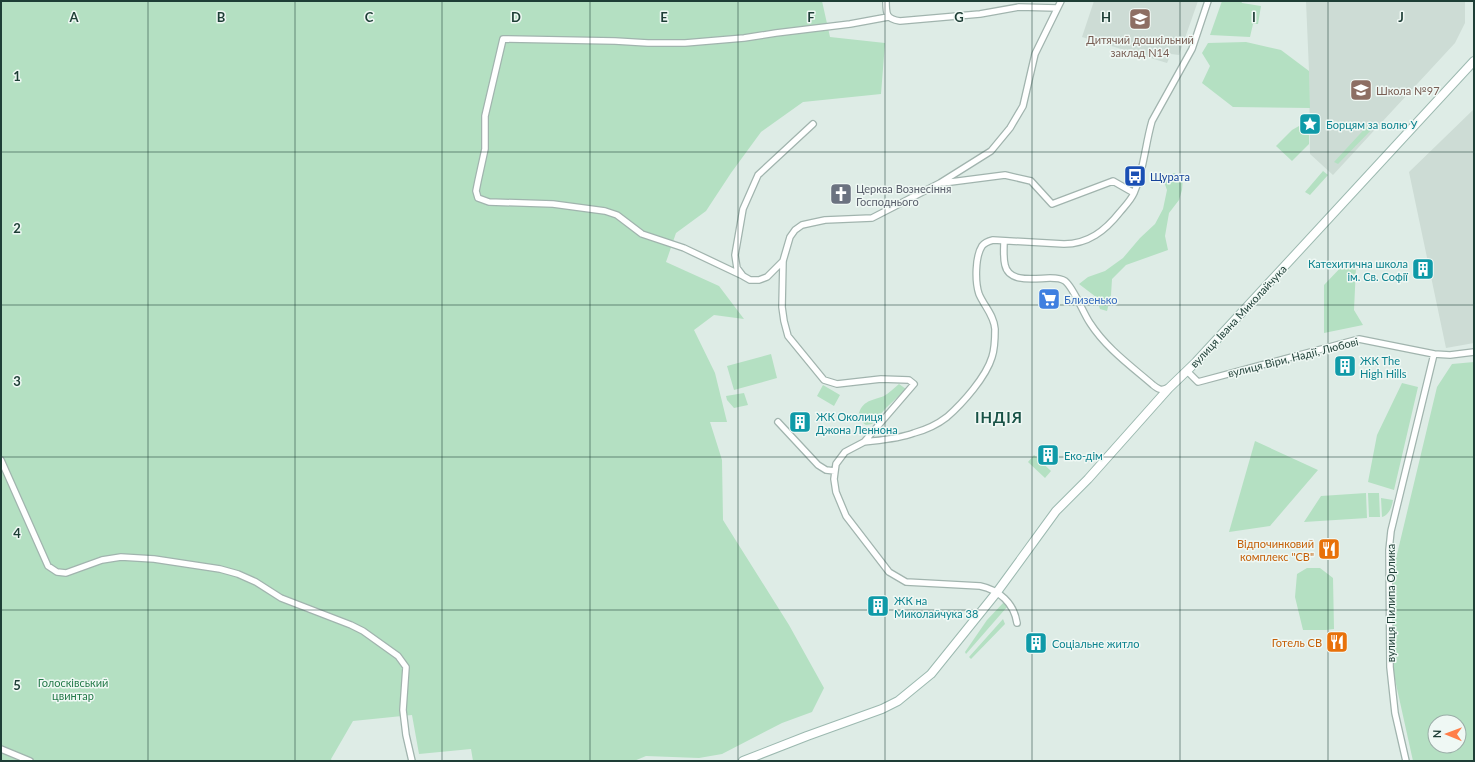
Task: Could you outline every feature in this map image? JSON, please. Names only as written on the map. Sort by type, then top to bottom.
[{"type":"street","points":[[886,1],[886,13],[888,17],[893,20],[900,21],[980,14],[1019,7],[1057,8]]},
{"type":"street","points":[[864,442],[914,384],[909,380],[881,379],[837,384],[824,380],[788,336],[784,321],[782,308],[783,260],[790,238],[802,225],[825,220],[872,218],[940,183],[991,151],[1010,128],[1023,106],[1033,60],[1061,1]]},
{"type":"street","points":[[1016,623],[1015,615],[1011,606],[992,589],[980,586],[906,582],[889,572],[846,516],[836,492],[834,479],[836,464],[845,452],[864,442],[900,437],[916,433],[932,426],[947,417],[982,377],[993,355],[995,329],[993,319],[978,289],[976,278],[977,266],[982,246],[986,242],[993,240],[1004,240],[1064,244],[1083,242],[1099,233],[1127,204],[1134,193],[1152,122],[1192,49],[1208,1]]},
{"type":"street","points":[[783,260],[767,277],[759,280],[750,280],[684,248],[642,234],[617,215],[605,211],[553,204],[488,202],[478,198],[476,192],[485,149],[485,116],[503,39],[685,43],[744,38],[850,24],[888,17]]},
{"type":"street","name":"вулиця Івана Миколайчука","points":[[743,761],[882,709],[898,701],[931,674],[997,592],[1056,511],[1088,479],[1169,388],[1187,371],[1474,61]]},
{"type":"street","points":[[743,276],[737,268],[735,255],[743,209],[758,175],[813,124]]},
{"type":"street","points":[[940,183],[1005,175],[1031,182],[1052,204],[1113,181],[1134,193]]},
{"type":"street","points":[[1004,240],[1005,266],[1011,274],[1023,279],[1058,278],[1064,280],[1090,323],[1105,343],[1159,389],[1164,390],[1169,388]]},
{"type":"street","name":"вулиця Віри, Надії, Любові","points":[[1187,371],[1198,382],[1359,338],[1434,354],[1450,355],[1474,352]]},
{"type":"street","name":"вулиця Пилипа Орлика","points":[[1406,761],[1395,713],[1390,667],[1389,550],[1391,531],[1434,354]]},
{"type":"street","points":[[778,422],[818,465],[826,470],[835,471]]},
{"type":"street","points":[[1,460],[48,566],[57,572],[66,573],[102,560],[121,557],[154,559],[220,569],[238,574],[256,582],[281,598],[351,625],[385,646],[398,656],[406,667],[403,710],[406,735],[412,761]]},
{"type":"street","points":[[1,749],[30,761]]},
{"type":"shaded area","name":"Дитячий дошкільний заклад N14","points":[[1094,1],[1198,1],[1179,55],[1171,54],[1167,63],[1082,37]]},
{"type":"shaded area","name":"Школа №97","points":[[1306,1],[1465,1],[1465,23],[1455,43],[1333,175],[1310,154]]},
{"type":"shaded area","points":[[1474,109],[1474,343],[1446,348],[1409,172]]},
{"type":"green space","name":"Голосківський цвинтар","points":[[1,1],[822,1],[830,37],[885,43],[881,94],[803,102],[761,132],[706,211],[676,233],[666,262],[719,286],[744,319],[714,315],[694,330],[715,373],[727,422],[710,422],[722,460],[723,520],[789,625],[824,688],[812,712],[782,723],[722,754],[699,758],[646,756],[634,761],[473,761],[471,749],[419,754],[412,715],[353,721],[331,759],[332,761],[1,761]]},
{"type":"green space","points":[[1222,1],[1241,1],[1242,3],[1261,6],[1258,24],[1253,24],[1250,37],[1210,35]]},
{"type":"green space","points":[[1246,42],[1281,50],[1309,71],[1310,108],[1233,107],[1202,83],[1210,66],[1202,53],[1208,43]]},
{"type":"green space","points":[[1370,123],[1377,124],[1338,164],[1334,162]]},
{"type":"green space","points":[[1299,126],[1309,135],[1309,144],[1292,161],[1276,146],[1292,130]]},
{"type":"green space","points":[[1323,171],[1328,175],[1310,195],[1305,192]]},
{"type":"green space","points":[[1174,173],[1183,177],[1182,190],[1179,200],[1169,213],[1165,236],[1168,250],[1126,265],[1112,279],[1111,295],[1107,311],[1100,309],[1096,297],[1079,284],[1088,277],[1105,271],[1123,258],[1140,238],[1155,224],[1163,209],[1167,190],[1163,179]]},
{"type":"green space","points":[[1345,263],[1356,267],[1354,310],[1363,325],[1324,333],[1324,285]]},
{"type":"green space","points":[[771,354],[777,378],[734,390],[727,366]]},
{"type":"green space","points":[[1474,362],[1474,761],[1413,761],[1394,675],[1393,571],[1437,387],[1452,364]]},
{"type":"green space","points":[[1402,383],[1418,387],[1394,490],[1368,482],[1377,435]]},
{"type":"green space","points":[[899,384],[906,389],[872,424],[866,425],[858,419],[863,405],[884,396]]},
{"type":"green space","points":[[823,385],[840,395],[834,406],[817,396]]},
{"type":"green space","points":[[744,393],[748,405],[734,408],[727,400],[726,396]]},
{"type":"green space","points":[[1255,441],[1318,470],[1270,526],[1229,532]]},
{"type":"green space","points":[[1034,455],[1051,471],[1045,478],[1028,462]]},
{"type":"green space","points":[[1366,493],[1367,518],[1304,522],[1321,496]]},
{"type":"green space","points":[[1368,493],[1379,493],[1380,517],[1369,517]]},
{"type":"green space","points":[[1381,498],[1393,500],[1390,510],[1382,517]]},
{"type":"green space","points":[[1307,568],[1320,568],[1333,578],[1334,629],[1303,630],[1295,597],[1297,574]]},
{"type":"green space","points":[[1004,602],[1007,607],[966,654],[965,652],[987,620]]},
{"type":"green space","points":[[1003,619],[1005,624],[971,659],[969,657]]},
{"type":"place","name":"Дитячий дошкільний заклад N14","points":[[1140,19]]},
{"type":"place","name":"Школа №97","points":[[1361,90]]},
{"type":"place","name":"Борцям за волю У","points":[[1310,124]]},
{"type":"place","name":"Щурата","points":[[1135,176]]},
{"type":"place","name":"Церква Вознесіння Господнього","points":[[841,194]]},
{"type":"place","name":"Катехитична школа ім. Св. Софії","points":[[1423,269]]},
{"type":"place","name":"Близенько","points":[[1049,299]]},
{"type":"place","name":"ЖК The High Hills","points":[[1345,366]]},
{"type":"place","name":"ЖК Околиця Джона Леннона","points":[[800,422]]},
{"type":"place","name":"Еко-дім","points":[[1048,455]]},
{"type":"place","name":"Відпочинковий комплекс \"СВ\"","points":[[1329,549]]},
{"type":"place","name":"ЖК на Миколайчука 38","points":[[878,606]]},
{"type":"place","name":"Готель СВ","points":[[1337,642]]},
{"type":"place","name":"Соціальне житло","points":[[1036,643]]},
{"type":"district","name":"ІНДІЯ","points":[[999,417]]}]
